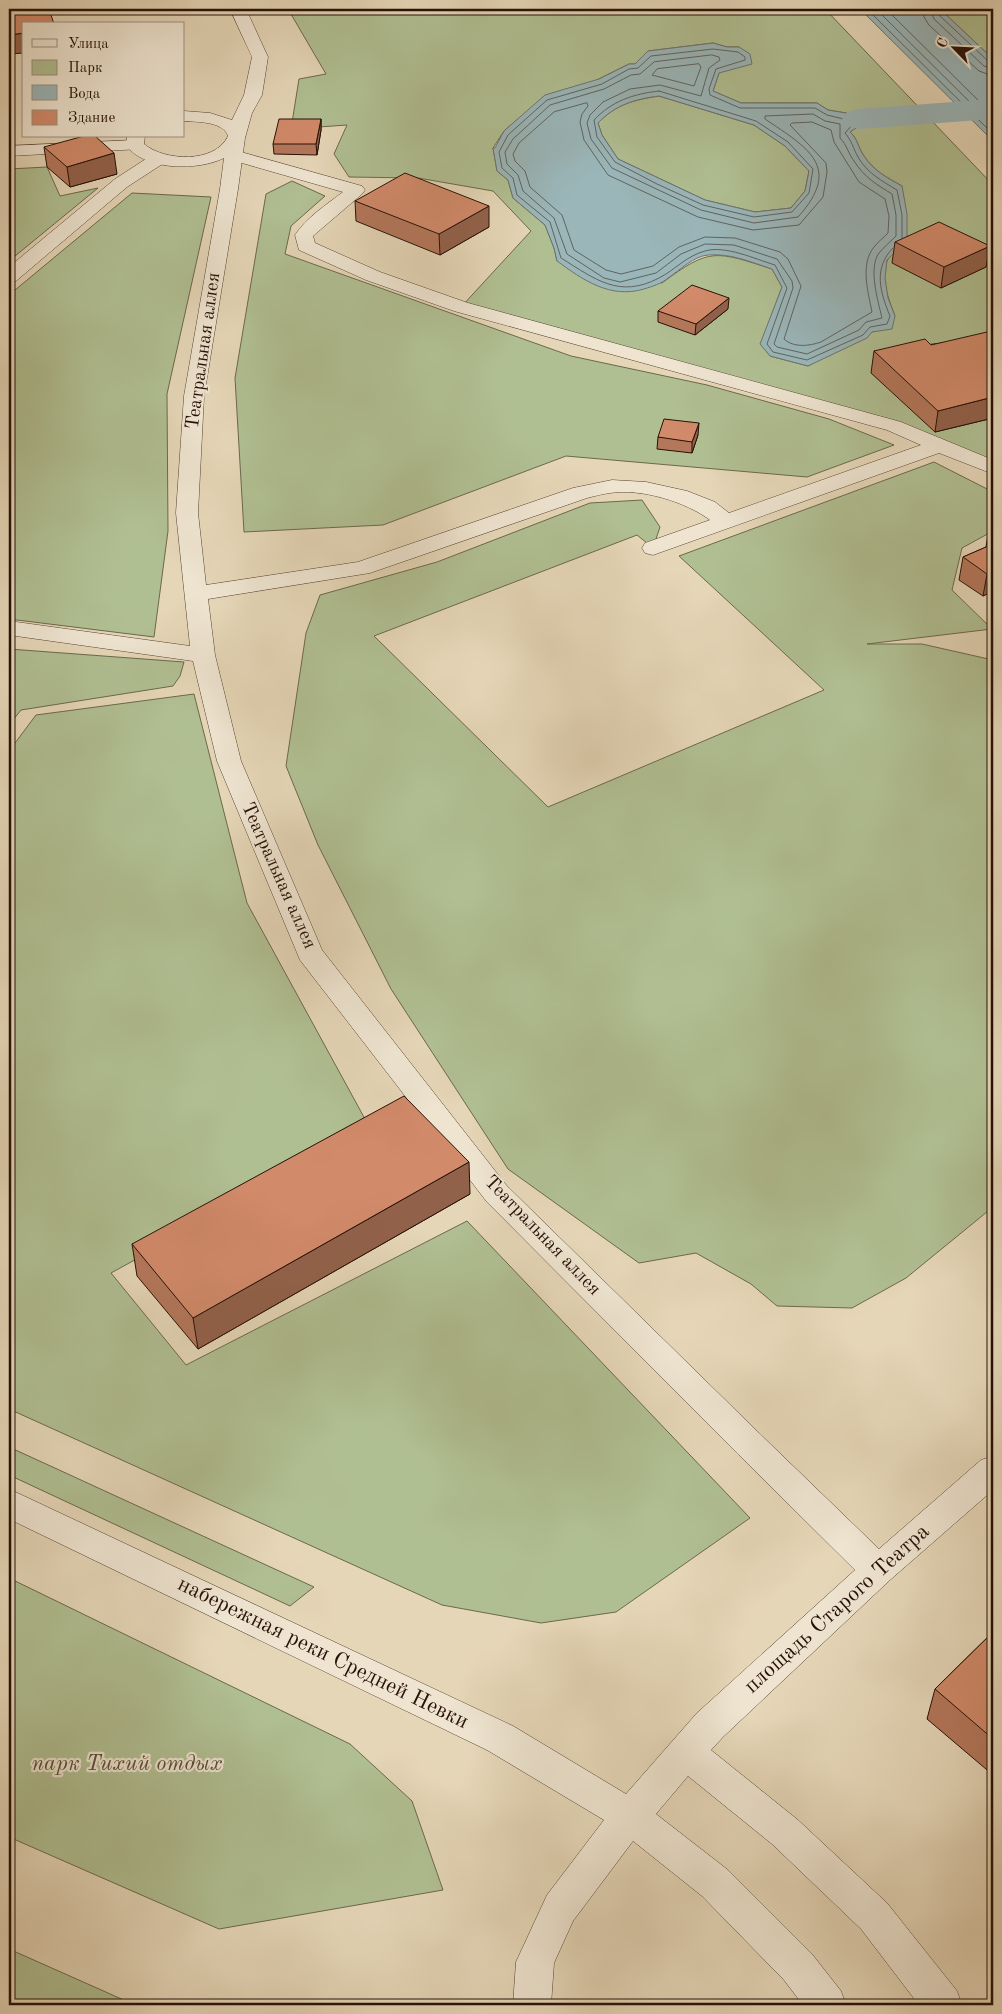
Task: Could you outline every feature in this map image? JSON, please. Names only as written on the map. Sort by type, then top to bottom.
[{"type":"street","name":"Театральная аллея","points":[[238,9],[260,57],[252,95],[243,113],[235,147],[194,396],[187,513],[203,655],[229,761],[310,952],[497,1194],[878,1570]]},
{"type":"street","points":[[223,122],[243,113]]},
{"type":"street","points":[[185,116],[211,118],[231,126],[235,132],[235,147]]},
{"type":"street","points":[[9,152],[135,140],[147,155],[158,159],[186,161],[208,158],[226,151],[233,145],[356,190],[314,224],[304,235],[306,246],[373,276],[461,307],[894,426],[991,465]]},
{"type":"street","points":[[9,278],[122,183],[158,159]]},
{"type":"street","points":[[653,548],[941,445]]},
{"type":"street","points":[[195,594],[362,568],[581,493],[612,486],[646,488],[679,496],[707,507],[727,522]]},
{"type":"street","points":[[9,628],[203,655]]},
{"type":"street","name":"площадь Старого Театра","points":[[532,2005],[535,1962],[560,1908],[596,1858],[630,1816],[710,1726],[878,1570],[993,1470]]},
{"type":"street","name":"набережная реки Средней Невки","points":[[9,1503],[500,1738],[630,1816]]},
{"type":"street","points":[[687,1752],[785,1832],[874,1916],[943,2005]]},
{"type":"street","points":[[630,1816],[715,1883],[798,1967],[827,2005]]},
{"type":"green space","points":[[288,9],[825,9],[993,185],[993,468],[941,445],[461,307],[531,231],[493,191],[418,178],[349,177],[334,154],[347,125],[291,129],[299,79],[326,74]],"holes":[[[713,43],[727,47],[739,47],[719,73],[713,91],[741,103],[817,103],[828,110],[852,114],[864,122],[850,132],[864,156],[876,170],[902,186],[907,241],[888,258],[884,275],[886,289],[895,316],[880,330],[871,332],[808,366],[770,356],[761,344],[782,287],[772,269],[725,256],[714,256],[692,263],[662,283],[557,261],[545,225],[513,198],[508,180],[497,171],[493,148],[504,131],[518,119],[629,64],[635,64],[648,51]]]},
{"type":"green space","points":[[940,9],[993,9],[993,59]]},
{"type":"green space","points":[[659,96],[754,125],[785,146],[809,171],[805,191],[791,208],[755,212],[705,200],[618,159],[602,135],[598,123],[619,107],[641,99]]},
{"type":"green space","points":[[47,167],[60,196],[98,188],[9,261],[9,169]]},
{"type":"green space","points":[[292,181],[325,196],[291,226],[285,254],[571,356],[707,385],[829,419],[894,445],[807,477],[566,456],[383,525],[244,532],[235,378],[266,194]]},
{"type":"green space","points":[[132,193],[211,197],[167,394],[168,531],[154,637],[9,619],[9,295]]},
{"type":"green space","points":[[934,462],[993,492],[993,531],[962,548],[952,590],[992,629],[867,644],[922,644],[993,660],[993,1207],[906,1278],[852,1308],[777,1306],[751,1284],[696,1253],[639,1263],[508,1169],[391,989],[318,845],[286,766],[306,633],[320,595],[437,562],[590,503],[642,500],[660,527],[653,548],[637,535],[374,636],[548,807],[824,690],[679,556]]},
{"type":"green space","points":[[9,649],[184,662],[180,676],[173,686],[21,710],[9,725]]},
{"type":"green space","points":[[194,694],[247,903],[371,1130],[111,1273],[186,1365],[467,1221],[750,1518],[616,1612],[541,1623],[442,1605],[9,1409],[9,751],[36,715]]},
{"type":"green space","points":[[9,1447],[314,1587],[290,1606],[9,1475]]},
{"type":"green space","name":"парк Тихий отдых","points":[[9,1578],[350,1744],[412,1801],[443,1890],[219,1929],[9,1837]]},
{"type":"green space","points":[[9,1949],[135,2005],[9,2005]]},
{"type":"water","points":[[860,9],[940,9],[993,59],[993,141]]},
{"type":"water","points":[[713,43],[727,47],[739,47],[750,54],[752,64],[719,73],[713,91],[741,103],[817,103],[828,110],[852,114],[864,123],[850,132],[872,166],[902,186],[907,214],[907,241],[887,260],[885,278],[888,298],[895,316],[892,329],[872,332],[867,338],[808,366],[770,356],[760,344],[782,287],[772,269],[732,257],[708,255],[692,261],[657,285],[644,289],[620,292],[597,286],[557,261],[545,225],[513,198],[508,180],[497,171],[493,148],[495,148],[504,131],[545,95],[599,79],[629,64],[635,64],[648,51]],"holes":[[[659,96],[754,125],[785,146],[809,171],[805,191],[791,208],[755,212],[705,200],[618,159],[602,135],[598,123],[618,107],[642,99]]]},
{"type":"building","points":[[9,9],[49,9],[53,22],[22,22],[22,33],[9,35]]},
{"type":"building","points":[[279,119],[321,119],[316,144],[273,144]]},
{"type":"building","points":[[77,138],[97,138],[114,153],[67,167],[44,147]]},
{"type":"building","points":[[405,173],[489,206],[439,234],[355,201]]},
{"type":"building","points":[[939,222],[990,246],[944,267],[895,242]]},
{"type":"building","points":[[692,285],[729,298],[696,324],[658,311]]},
{"type":"building","points":[[987,332],[993,337],[993,397],[938,411],[874,351],[925,339],[931,345]]},
{"type":"building","points":[[664,419],[699,423],[692,442],[658,437]]},
{"type":"building","points":[[993,544],[993,571],[987,574],[963,557]]},
{"type":"building","points":[[404,1096],[469,1162],[193,1318],[132,1244]]},
{"type":"building","points":[[993,1632],[993,1739],[935,1689]]},
{"type":"waterway","points":[[859,119],[993,109]]}]
